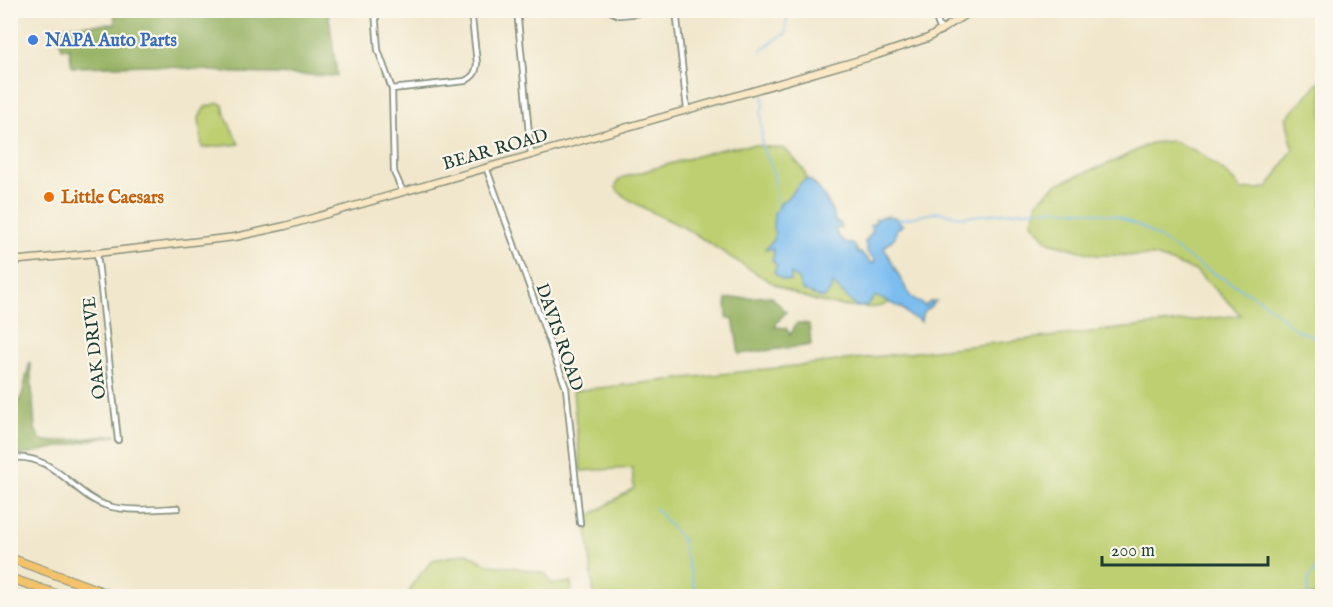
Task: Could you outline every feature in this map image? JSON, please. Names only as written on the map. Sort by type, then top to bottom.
[{"type":"highway","points":[[10,558],[114,597]]},
{"type":"highway","points":[[10,578],[62,597]]},
{"type":"main road","name":"BEAR ROAD","points":[[10,261],[97,253],[262,232],[877,55],[928,38],[973,10]]},
{"type":"street","points":[[375,10],[378,50],[392,89],[394,172],[403,192]]},
{"type":"street","points":[[392,89],[465,81],[473,77],[477,63],[471,10]]},
{"type":"street","points":[[517,10],[531,154]]},
{"type":"street","points":[[608,10],[619,15],[671,10]]},
{"type":"street","points":[[676,10],[687,109]]},
{"type":"street","points":[[933,10],[940,31]]},
{"type":"street","name":"DAVIS ROAD","points":[[486,167],[566,388],[580,523]]},
{"type":"street","name":"OAK DRIVE","points":[[97,253],[118,440]]},
{"type":"street","points":[[10,458],[27,458],[52,468],[93,498],[108,506],[178,508]]},
{"type":"green space","points":[[114,11],[328,11],[337,76],[235,73],[151,65],[72,67],[69,48],[62,49],[57,26],[115,24]]},
{"type":"green space","points":[[1322,79],[1322,596],[594,596],[586,518],[634,488],[632,468],[581,471],[573,391],[1241,315],[1196,271],[1155,256],[1096,255],[1049,242],[1032,223],[1037,202],[1057,184],[1115,161],[1151,143],[1173,141],[1196,151],[1225,172],[1242,190],[1268,188],[1293,149],[1286,118]]},
{"type":"green space","points":[[219,103],[223,105],[225,115],[239,144],[202,148],[199,118],[205,107]]},
{"type":"green space","points":[[753,145],[785,149],[804,170],[812,200],[829,225],[894,299],[878,307],[834,305],[787,290],[683,227],[636,204],[616,188],[621,178],[725,148]]},
{"type":"green space","points":[[771,296],[786,312],[775,327],[786,328],[790,335],[797,323],[809,324],[811,345],[739,354],[733,318],[727,318],[726,299]]},
{"type":"green space","points":[[30,362],[35,429],[41,440],[54,442],[117,435],[11,457],[11,423],[22,395]]},
{"type":"green space","points":[[467,553],[489,565],[546,574],[552,584],[571,582],[572,596],[408,596],[413,583],[433,560]]},
{"type":"water","points":[[807,179],[825,198],[835,222],[840,223],[841,228],[835,229],[837,235],[846,243],[854,245],[857,252],[871,263],[875,262],[875,259],[868,254],[865,242],[873,231],[870,225],[876,223],[877,219],[889,216],[895,217],[903,225],[896,230],[895,237],[884,248],[910,296],[925,306],[936,301],[922,314],[921,322],[911,317],[902,308],[875,296],[867,305],[856,306],[832,283],[831,290],[824,299],[802,290],[798,279],[791,274],[791,281],[788,281],[781,279],[774,272],[777,266],[772,260],[773,249],[765,249],[773,241],[775,234],[774,213],[781,202]]},
{"type":"waterway","points":[[761,52],[761,49],[786,33],[787,10]]},
{"type":"waterway","points":[[763,96],[762,148],[774,175],[777,209]]},
{"type":"waterway","points":[[898,220],[939,212],[961,217],[1047,209],[1086,211],[1116,216],[1144,228],[1201,266],[1261,300],[1298,331],[1319,338],[1322,344]]},
{"type":"waterway","points":[[655,508],[681,538],[697,596]]},
{"type":"waterway","points":[[1308,596],[1308,580],[1322,560]]},
{"type":"place","name":"NAPA Auto Parts","points":[[33,40]]},
{"type":"place","name":"Little Caesars","points":[[49,197]]}]
